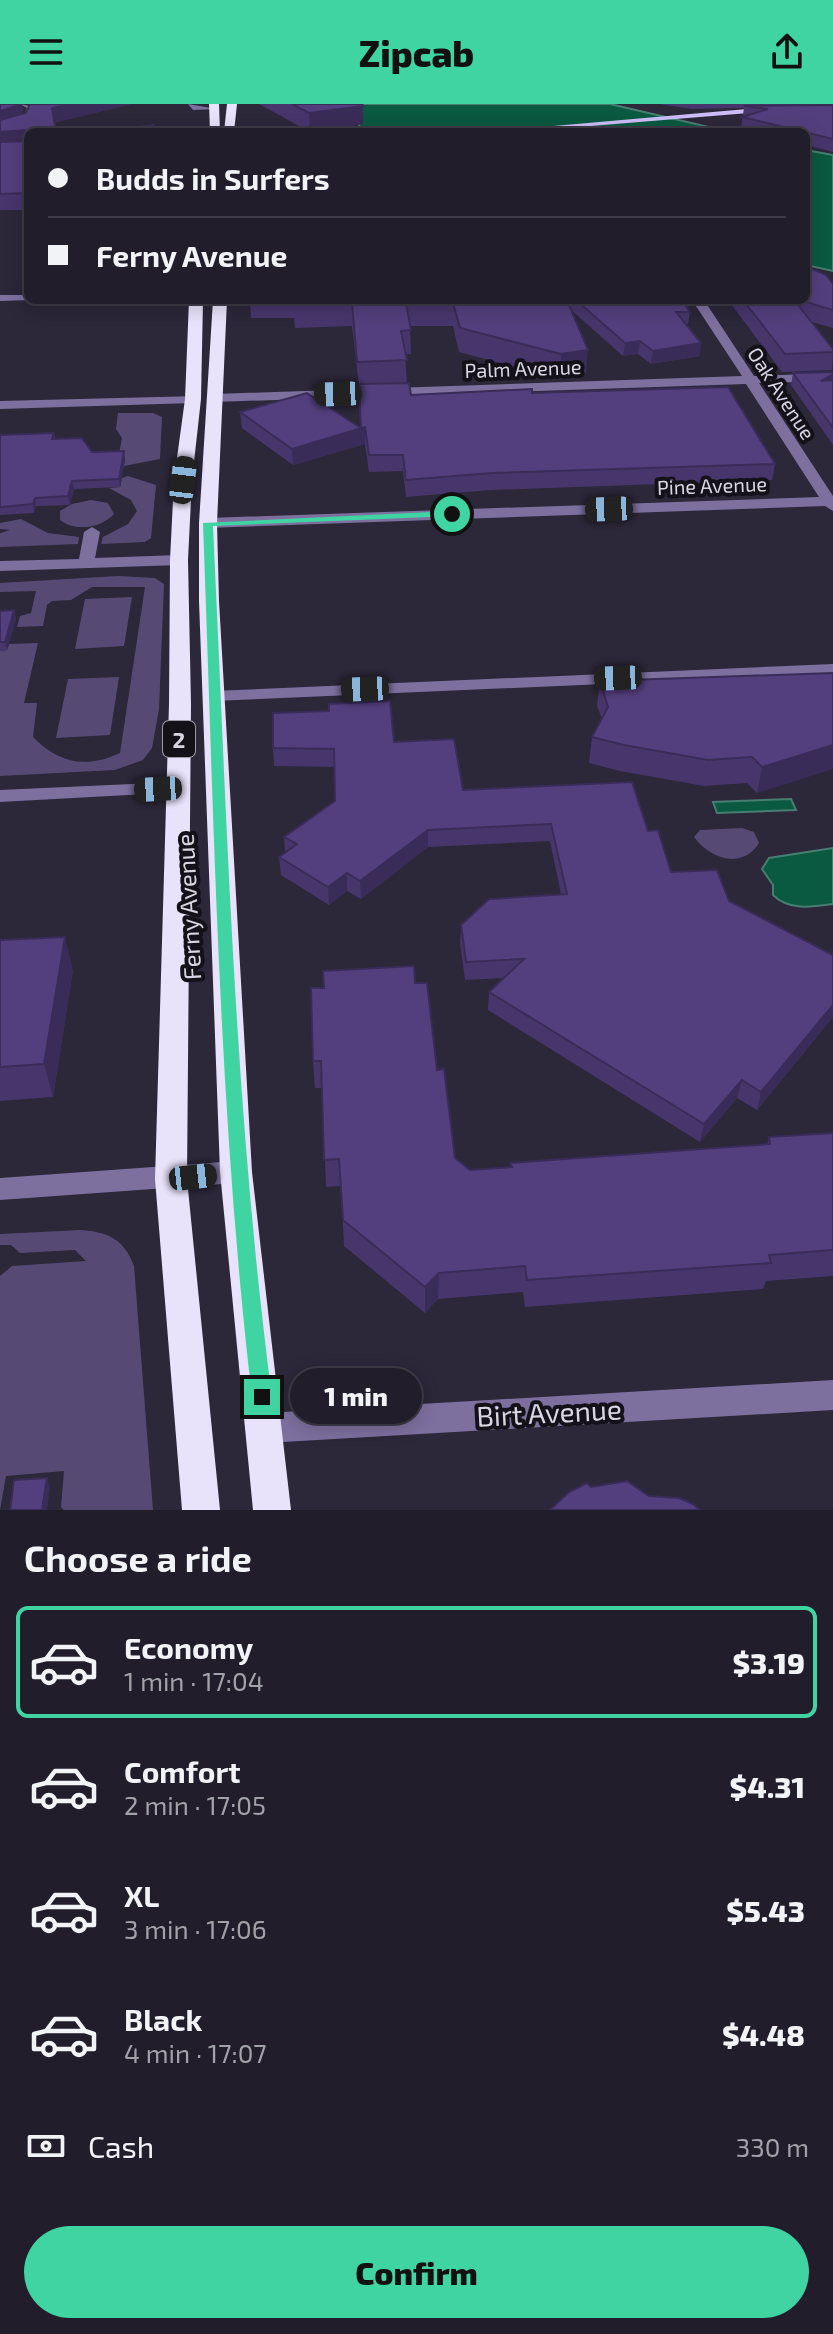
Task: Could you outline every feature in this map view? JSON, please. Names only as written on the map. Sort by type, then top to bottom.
[{"type":"highway","points":[[215,128],[214,106],[225,104]]},
{"type":"highway","points":[[229,128],[232,104]]},
{"type":"highway","name":"Ferny Avenue","points":[[196,304],[236,1172],[266,1428],[272,1510]]},
{"type":"highway","name":"Ferny Avenue","points":[[201,1510],[171,1179],[176,788],[180,704],[179,560],[183,480],[203,399],[219,304]]},
{"type":"main road","points":[[532,128],[781,109]]},
{"type":"street","points":[[0,132],[24,125],[31,107],[24,104]]},
{"type":"street","points":[[192,104],[193,108],[214,106]]},
{"type":"street","points":[[0,298],[24,298]]},
{"type":"street","name":"Oak Avenue","points":[[701,304],[832,503]]},
{"type":"street","name":"Palm Avenue","points":[[0,405],[833,377]]},
{"type":"street","name":"Pine Avenue","points":[[208,523],[832,503]]},
{"type":"street","points":[[86,563],[92,532]]},
{"type":"street","points":[[0,566],[179,560]]},
{"type":"street","points":[[213,696],[833,669]]},
{"type":"street","points":[[0,796],[176,788]]},
{"type":"street","points":[[0,1189],[236,1172]]},
{"type":"street","name":"Birt Avenue","points":[[266,1428],[833,1396]]},
{"type":"shaded area","points":[[610,104],[713,128],[360,128],[354,106]]},
{"type":"shaded area","points":[[810,151],[833,155],[833,271],[810,266]]},
{"type":"shaded area","points":[[118,413],[153,413],[162,417],[160,459],[124,466],[125,459],[118,459],[122,438],[116,429]]},
{"type":"shaded area","points":[[128,476],[156,485],[151,538],[145,542],[101,544],[103,537],[128,524],[137,511],[131,500],[109,488],[120,487],[122,478]]},
{"type":"shaded area","points":[[91,500],[108,503],[114,514],[102,523],[88,527],[73,526],[60,520],[60,511],[72,504]]},
{"type":"shaded area","points":[[21,519],[48,533],[79,537],[78,544],[0,547],[0,533],[10,530],[0,529],[0,523]]},
{"type":"shaded area","points":[[118,576],[155,578],[164,584],[159,709],[152,748],[143,760],[115,770],[0,776],[0,651],[7,650],[9,644],[38,643],[24,703],[37,703],[33,737],[52,753],[73,761],[96,761],[120,753],[145,587],[92,587],[71,600],[52,601],[47,605],[43,626],[17,627],[20,616],[31,613],[36,591],[0,592],[0,583]]},
{"type":"shaded area","points":[[132,597],[124,646],[75,649],[85,599]]},
{"type":"shaded area","points":[[119,677],[110,735],[56,738],[68,679]]},
{"type":"shaded area","points":[[791,799],[796,810],[717,813],[713,802]]},
{"type":"shaded area","points":[[742,828],[754,832],[759,843],[744,857],[735,859],[717,856],[694,837],[700,830]]},
{"type":"shaded area","points":[[833,848],[833,904],[793,906],[773,895],[773,885],[762,869],[769,858]]},
{"type":"shaded area","points":[[81,1230],[107,1235],[120,1243],[134,1266],[153,1510],[64,1510],[61,1507],[64,1471],[6,1476],[0,1510],[0,1276],[12,1266],[86,1261],[75,1250],[20,1253],[11,1245],[0,1245],[0,1234]]},
{"type":"building","points":[[0,104],[17,104],[0,111]]},
{"type":"building","points":[[30,104],[70,104],[52,108],[55,128],[0,132],[0,120],[26,113]]},
{"type":"building","points":[[292,104],[362,104],[363,106],[309,113]]},
{"type":"building","points":[[833,105],[833,139],[810,133],[810,128],[788,128],[742,117],[768,109],[744,106]]},
{"type":"building","points":[[24,141],[24,193],[0,194],[0,142]]},
{"type":"building","points":[[810,268],[826,275],[833,284],[833,310],[810,303]]},
{"type":"building","points":[[352,304],[406,304],[411,330],[401,331],[407,360],[357,362]]},
{"type":"building","points":[[453,304],[569,304],[588,350],[561,354],[460,328]]},
{"type":"building","points":[[581,304],[685,304],[690,312],[676,312],[701,343],[653,351],[640,341],[625,343]]},
{"type":"building","points":[[746,304],[797,304],[833,349],[833,352],[785,354]]},
{"type":"building","points":[[833,372],[821,381],[833,380],[833,428],[793,373]]},
{"type":"building","points":[[409,383],[411,395],[532,389],[532,393],[728,387],[775,464],[492,473],[406,480],[403,455],[369,455],[365,427],[292,449],[240,412],[307,393],[361,428],[359,384]]},
{"type":"building","points":[[54,433],[52,439],[82,438],[92,452],[124,451],[119,479],[72,481],[68,496],[35,498],[33,504],[0,507],[0,435]]},
{"type":"building","points":[[14,610],[5,642],[0,642],[0,611]]},
{"type":"building","points":[[833,673],[833,745],[762,767],[752,757],[708,760],[592,737],[608,707],[600,681]]},
{"type":"building","points":[[390,701],[394,742],[454,739],[463,790],[632,782],[648,831],[658,830],[671,872],[717,870],[729,901],[833,955],[833,1005],[761,1092],[742,1080],[704,1124],[489,992],[524,959],[466,962],[461,925],[489,899],[567,894],[551,824],[428,830],[360,881],[347,873],[328,887],[279,857],[297,844],[284,837],[335,801],[334,749],[273,748],[273,713],[329,711],[329,704]]},
{"type":"building","points":[[65,937],[44,1064],[0,1067],[0,940]]},
{"type":"building","points":[[414,966],[415,983],[427,983],[437,1070],[444,1069],[455,1158],[470,1170],[512,1167],[510,1163],[770,1144],[769,1137],[833,1133],[833,1250],[769,1255],[771,1263],[527,1280],[525,1266],[439,1273],[425,1287],[343,1220],[339,1159],[324,1160],[321,1061],[313,1061],[311,988],[324,988],[323,971]]},
{"type":"building","points":[[47,1478],[42,1510],[10,1510],[14,1480]]},
{"type":"building","points":[[627,1481],[649,1496],[679,1498],[700,1510],[550,1510],[569,1492],[587,1483],[591,1487]]},
{"type":"route","points":[[262,1397],[236,1172],[208,523],[452,514]]}]
